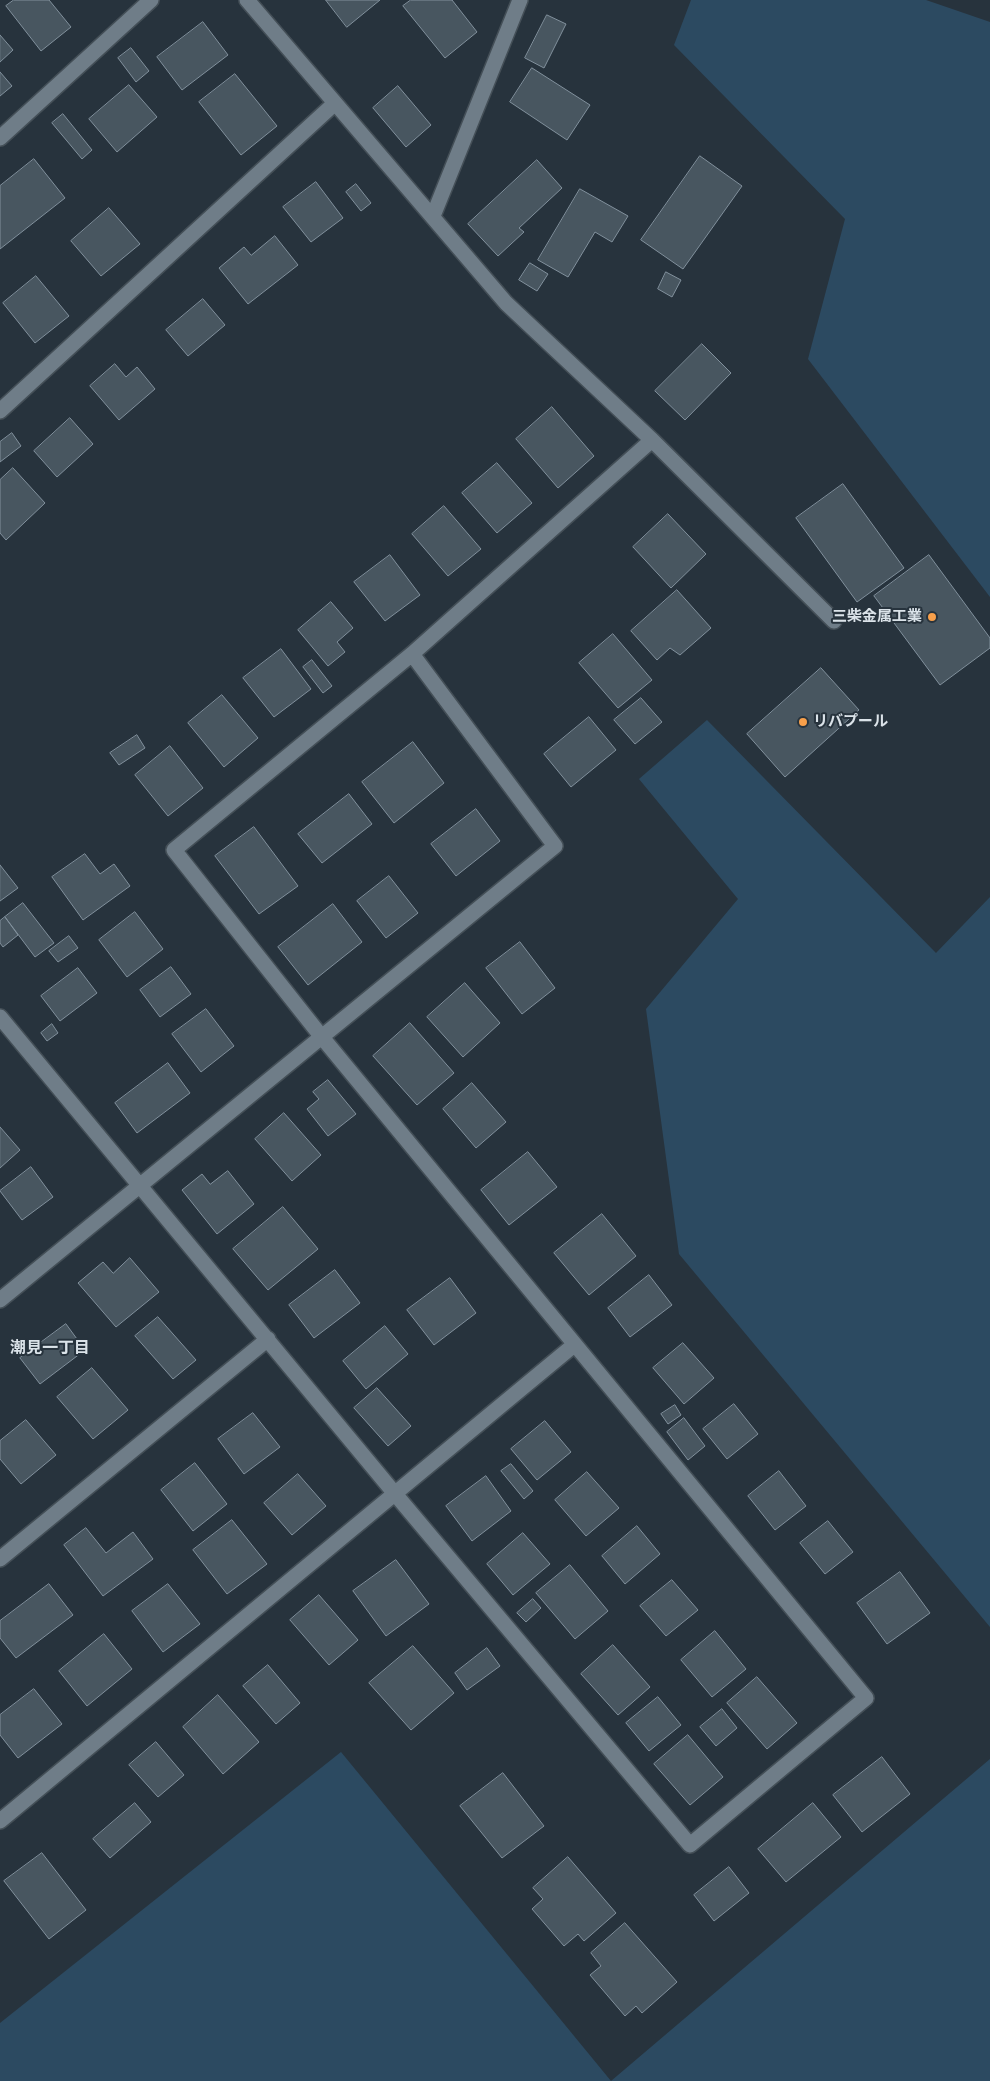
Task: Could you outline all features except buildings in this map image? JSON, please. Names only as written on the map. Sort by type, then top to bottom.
[{"type":"street","points":[[0,138],[150,0]]},
{"type":"street","points":[[247,0],[506,303],[652,440],[834,621]]},
{"type":"street","points":[[433,216],[520,0]]},
{"type":"street","points":[[0,411],[334,104]]},
{"type":"street","points":[[0,1017],[396,1495],[690,1844],[866,1698],[321,1036],[174,850],[412,654],[652,440]]},
{"type":"street","points":[[0,1300],[555,846],[412,654]]},
{"type":"street","points":[[0,1559],[268,1339]]},
{"type":"street","points":[[0,1821],[396,1495],[574,1345]]},
{"type":"shaded area","points":[[691,0],[926,0],[990,22],[990,597],[808,359],[845,219],[674,45]]},
{"type":"shaded area","points":[[707,720],[936,953],[990,897],[990,1627],[679,1254],[646,1009],[738,899],[639,779]]},
{"type":"shaded area","points":[[341,1752],[611,2081],[0,2081],[0,2023]]},
{"type":"shaded area","points":[[990,1759],[990,2081],[611,2081]]},
{"type":"place","name":"三柴金属工業","points":[[932,617]]},
{"type":"place","name":"リバプール","points":[[803,722]]},
{"type":"district","name":"潮見一丁目","points":[[50,1348]]}]
